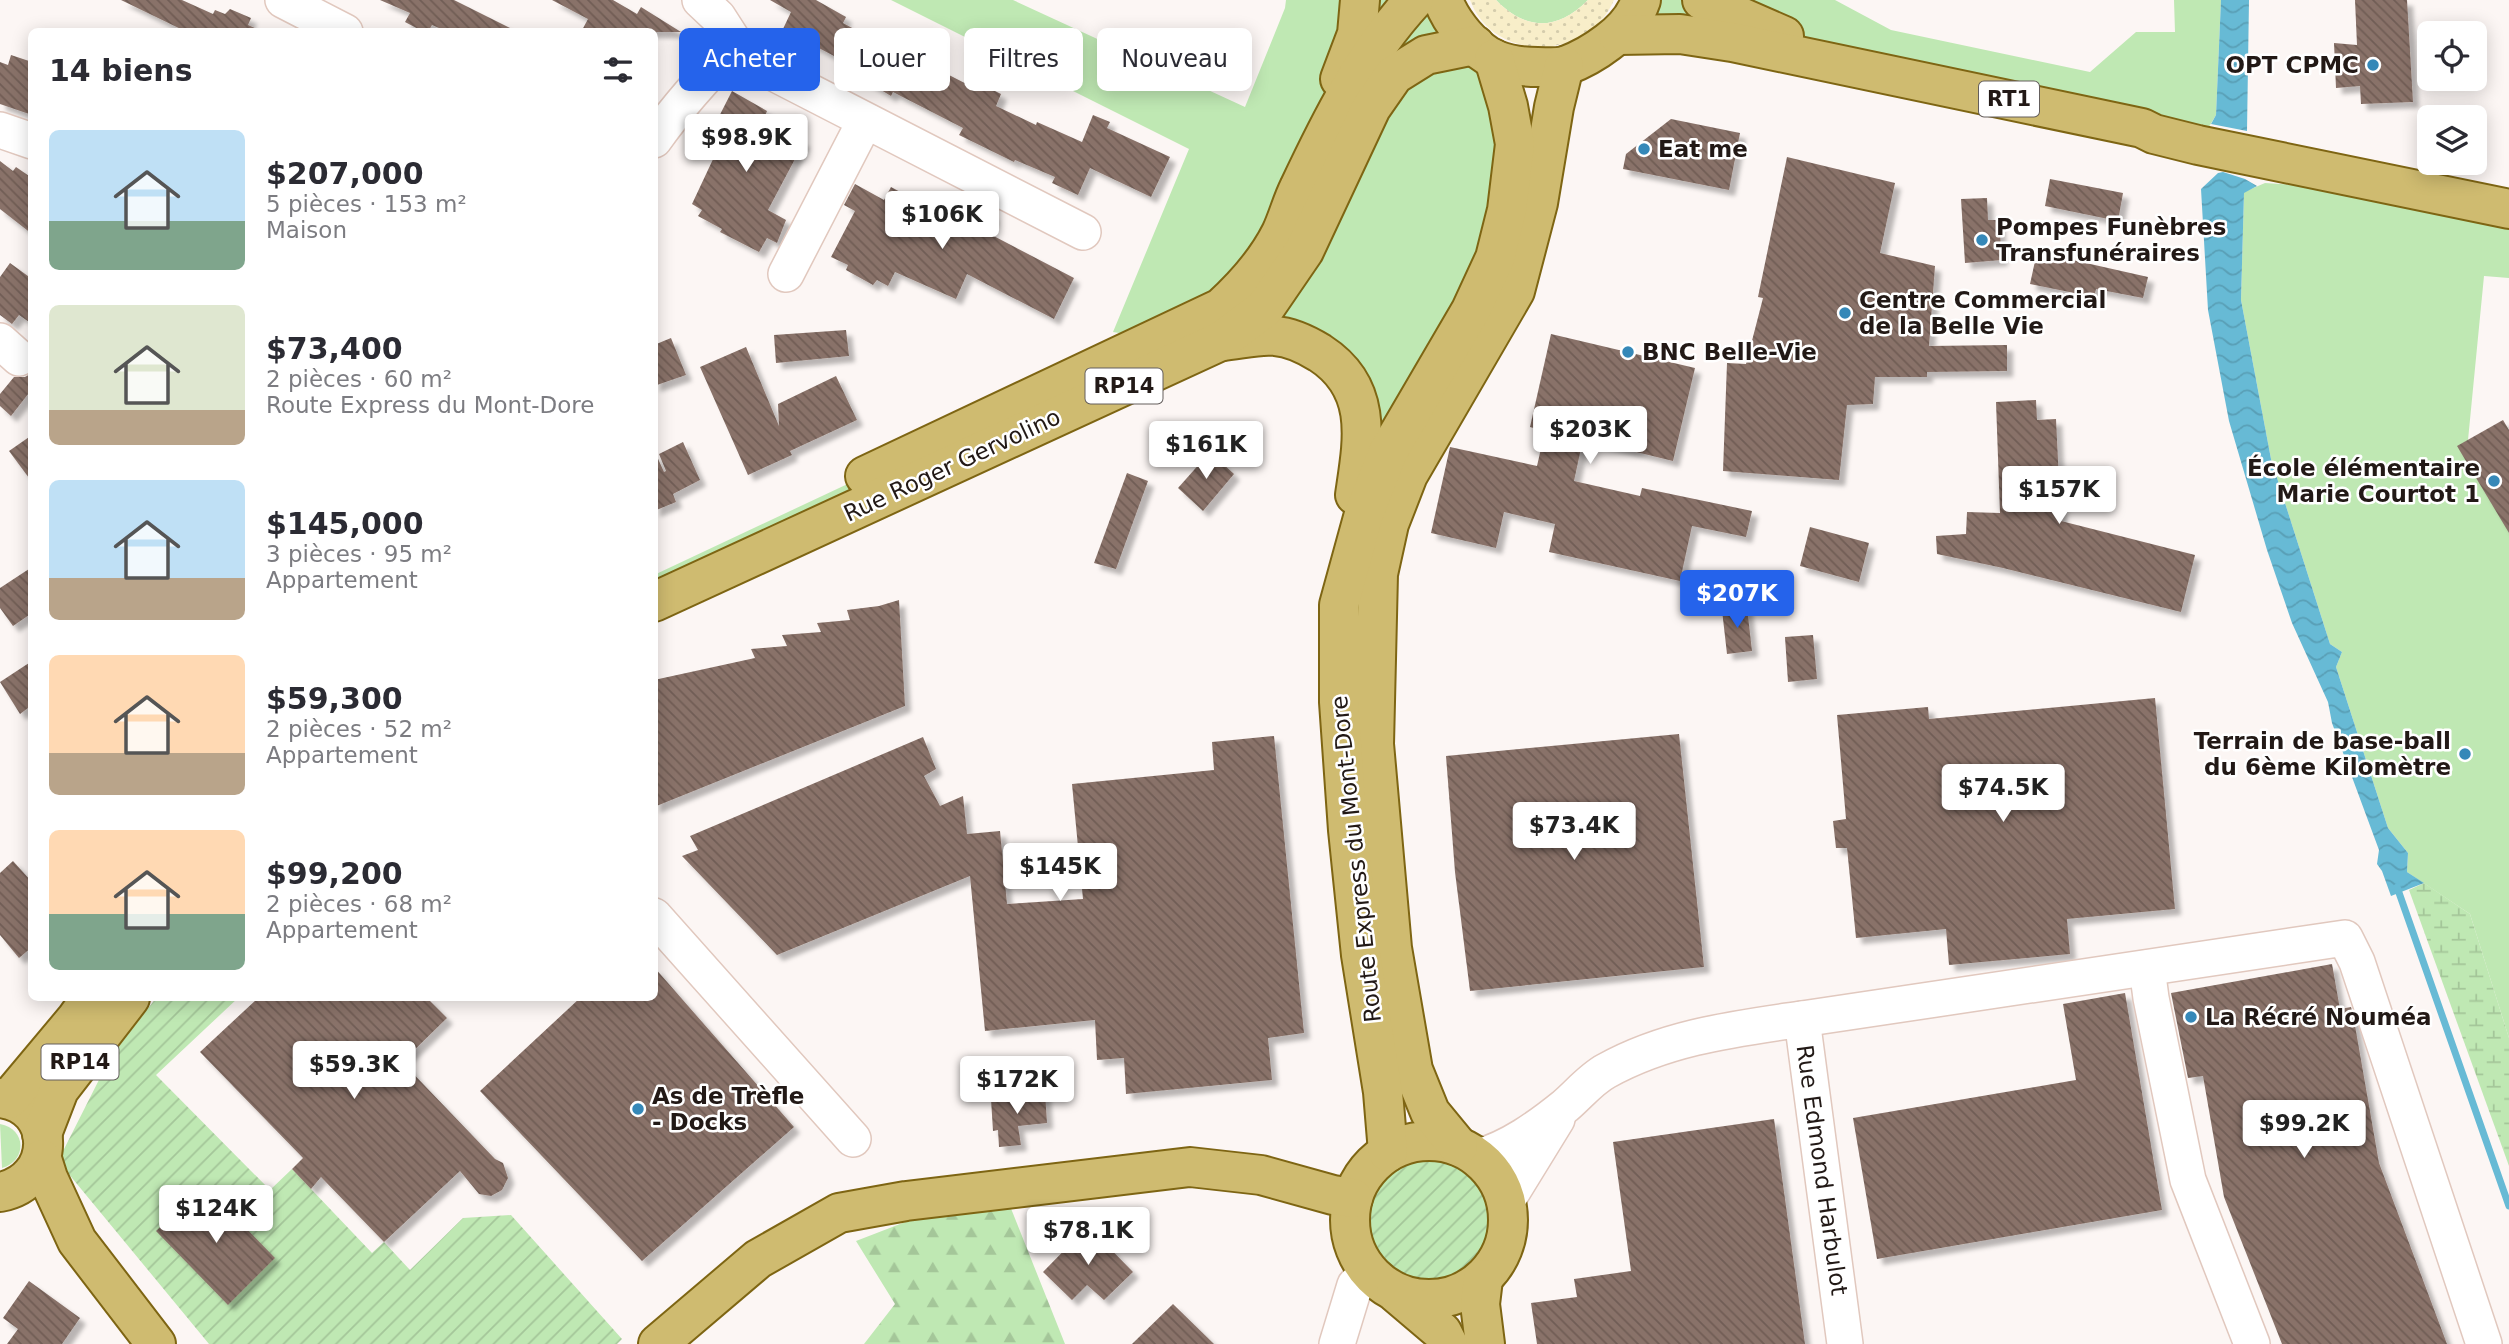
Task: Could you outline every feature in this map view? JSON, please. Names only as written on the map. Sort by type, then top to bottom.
[{"type":"main road","points":[[1298,190],[1357,34],[1360,0]]},
{"type":"main road","name":"Rue Roger Gervolino","points":[[658,573],[1221,309],[1245,286],[1266,259],[1350,88],[1414,0]]},
{"type":"main road","points":[[1443,0],[1448,15],[1485,52],[1524,67],[1564,66],[1595,52],[1626,27],[1641,0]]},
{"type":"main road","name":"RT1","points":[[1702,0],[1863,69]]},
{"type":"main road","points":[[1765,0],[1792,40]]},
{"type":"main road","name":"RT1","points":[[1618,35],[1680,34],[1863,69],[2142,128],[2154,134],[2198,145],[2262,156],[2509,209]]},
{"type":"main road","name":"Rue Roger Gervolino","points":[[658,600],[1221,341],[1265,308],[1304,251],[1371,108],[1394,75],[1426,55],[1485,52]]},
{"type":"main road","name":"Route Express du Mont-Dore","points":[[1388,1152],[1384,1092],[1361,955],[1348,830],[1339,702],[1339,605],[1364,514],[1388,452],[1471,310],[1495,258],[1507,210],[1515,144],[1508,106],[1485,52]]},
{"type":"main road","name":"Route Express du Mont-Dore","points":[[1468,1152],[1430,1112],[1413,1070],[1392,948],[1374,744],[1378,575],[1389,524],[1408,475],[1515,291],[1538,203],[1554,107],[1564,66]]},
{"type":"main road","points":[[1221,341],[1275,336],[1308,345],[1331,360],[1348,380],[1360,404],[1363,441],[1339,605]]},
{"type":"main road","name":"RP14","points":[[5,1099],[76,1019],[88,1001]]},
{"type":"main road","name":"RP14","points":[[42,1147],[59,1090],[128,1001]]},
{"type":"main road","points":[[5,1099],[30,1112],[77,1241]]},
{"type":"main road","points":[[1382,1282],[1418,1300],[1442,1299],[1464,1292],[1483,1279],[1496,1263],[1505,1244],[1508,1223],[1506,1202],[1496,1178],[1468,1152],[1435,1141],[1410,1143],[1388,1152],[1372,1164],[1360,1180],[1349,1220],[1352,1242],[1359,1259],[1382,1282],[1442,1332],[1448,1344]]},
{"type":"main road","points":[[6,1191],[30,1178],[42,1147]]},
{"type":"main road","points":[[658,1344],[758,1258],[839,1213],[906,1201],[1190,1167],[1262,1175],[1353,1198]]},
{"type":"main road","points":[[6,1191],[42,1210],[77,1241],[156,1344]]},
{"type":"main road","points":[[1483,1279],[1480,1304],[1485,1344]]},
{"type":"street","points":[[700,0],[725,28]]},
{"type":"street","points":[[302,15],[335,28]]},
{"type":"street","points":[[658,134],[692,91]]},
{"type":"street","points":[[807,91],[1083,232]]},
{"type":"street","points":[[786,274],[865,121]]},
{"type":"street","points":[[0,130],[28,140]]},
{"type":"street","points":[[658,920],[853,1139]]},
{"type":"street","points":[[1802,1019],[2345,938],[2357,962],[2484,1344]]},
{"type":"street","points":[[2147,968],[2188,1180],[2252,1344]]},
{"type":"street","name":"Rue Edmond Harbulot","points":[[1468,1152],[1495,1153],[1515,1142],[1564,1107],[1603,1072],[1659,1046],[1727,1030],[1802,1019],[1845,1344]]},
{"type":"street","points":[[1506,1202],[1564,1107]]},
{"type":"street","points":[[1337,1344],[1355,1285],[1382,1282]]},
{"type":"green space","points":[[891,0],[1013,0],[1074,28],[964,28],[964,36]]},
{"type":"green space","points":[[1286,0],[1443,0],[1494,59],[1507,210],[1388,452],[1360,404],[1275,336],[658,601],[658,573],[1156,339],[1113,332],[1189,149],[1073,91],[1083,91],[1083,32],[1097,39],[1097,91],[1210,91],[1245,107]]},
{"type":"green space","points":[[1496,0],[1588,0],[1565,17],[1542,23],[1519,17]]},
{"type":"green space","points":[[1641,0],[1835,0],[1891,30],[2090,72],[2136,32],[2175,32],[2174,0],[2221,0],[2216,115],[2198,145],[1626,27]]},
{"type":"green space","points":[[2265,183],[2296,185],[2509,223],[2509,278],[2484,276],[2468,440],[2509,533],[2509,1038],[2470,914],[2407,872],[2408,853],[2388,828],[2336,667],[2342,652],[2330,644],[2271,459],[2241,300],[2244,192]]},
{"type":"green space","points":[[2424,883],[2470,914],[2509,1038],[2509,1166],[2409,890]]},
{"type":"green space","points":[[154,1001],[235,1001],[156,1075],[270,1190],[292,1169],[372,1253],[384,1242],[410,1270],[463,1218],[511,1215],[622,1339],[617,1344],[209,1344],[58,1161],[110,1058]]},
{"type":"green space","points":[[0,1124],[15,1132],[20,1145],[16,1159],[2,1168]]},
{"type":"green space","points":[[1426,1154],[1452,1160],[1474,1174],[1488,1196],[1494,1222],[1488,1248],[1474,1270],[1452,1284],[1426,1290],[1400,1284],[1378,1270],[1364,1248],[1358,1222],[1364,1196],[1378,1174],[1400,1160]]},
{"type":"green space","points":[[1010,1206],[1065,1344],[864,1344],[895,1304],[856,1241],[913,1219]]},
{"type":"sand","points":[[1470,0],[1496,0],[1519,17],[1542,23],[1565,17],[1588,0],[1614,0],[1601,20],[1584,35],[1563,44],[1541,47],[1519,44],[1499,36],[1482,21]]},
{"type":"water","points":[[2221,0],[2249,0],[2247,131],[2211,124],[2216,115]]},
{"type":"water","points":[[2223,172],[2257,186],[2244,193],[2241,300],[2271,459],[2330,644],[2342,652],[2336,667],[2388,828],[2408,853],[2407,872],[2424,883],[2391,896],[2377,864],[2379,850],[2332,723],[2328,702],[2292,623],[2267,550],[2229,421],[2208,310],[2201,189],[2218,173]]},
{"type":"building","points":[[121,0],[182,0],[213,14],[215,10],[225,14],[230,9],[251,18],[248,25],[255,28],[179,28]]},
{"type":"building","points":[[380,0],[454,0],[510,28],[439,28],[432,25],[430,28],[416,28],[405,22],[410,13]]},
{"type":"building","points":[[552,0],[613,0],[637,14],[641,7],[679,32],[658,32],[658,28],[583,28],[588,19]]},
{"type":"building","points":[[770,0],[816,0],[846,17],[843,23],[852,28],[834,28],[834,56],[820,49],[820,28],[783,28],[791,12]]},
{"type":"building","name":"OPT CPMC","points":[[2355,0],[2407,0],[2413,102],[2361,104],[2360,86],[2336,88],[2334,43],[2357,45]]},
{"type":"building","points":[[11,55],[28,61],[28,114],[0,104],[0,62],[8,65]]},
{"type":"building","points":[[950,76],[964,83],[964,91],[995,91],[1001,94],[996,106],[1036,125],[1037,122],[1082,142],[1093,115],[1110,122],[1107,128],[1170,157],[1151,197],[1090,168],[1078,195],[1052,183],[1055,177],[1015,160],[1014,162],[959,135],[963,128],[893,92],[891,96],[883,91],[950,91]]},
{"type":"building","points":[[732,91],[767,111],[763,121],[804,142],[768,210],[786,220],[777,243],[767,238],[759,252],[720,232],[722,229],[698,216],[702,210],[692,204],[715,155],[703,148]]},
{"type":"building","points":[[1671,119],[1740,133],[1729,190],[1623,169],[1626,154]]},
{"type":"building","name":"Centre Commercial de la Belle Vie","points":[[1787,157],[1895,183],[1880,253],[1935,266],[1929,346],[2007,345],[2007,371],[1927,372],[1927,377],[1875,377],[1873,404],[1847,405],[1839,480],[1723,471],[1727,363],[1746,364],[1763,298],[1758,297]]},
{"type":"building","points":[[0,161],[13,171],[16,167],[28,175],[28,231],[0,209]]},
{"type":"building","points":[[2050,179],[2123,193],[2118,221],[2045,206]]},
{"type":"building","points":[[855,184],[884,200],[891,187],[958,223],[966,203],[993,216],[986,232],[1074,278],[1054,319],[967,274],[956,299],[895,272],[888,286],[877,280],[873,285],[846,270],[848,265],[831,257],[855,211],[844,205]]},
{"type":"building","name":"Pompes Funèbres Transfunéraires","points":[[1987,198],[1988,220],[1999,220],[2002,260],[1965,263],[1961,199]]},
{"type":"building","points":[[2037,252],[2148,277],[2143,298],[2096,289],[2094,297],[2030,284]]},
{"type":"building","points":[[10,263],[28,276],[28,321],[19,315],[12,324],[0,315],[0,277]]},
{"type":"building","points":[[846,330],[849,356],[776,363],[774,335]]},
{"type":"building","points":[[1551,334],[1695,368],[1673,461],[1583,439],[1574,481],[1640,496],[1642,488],[1752,511],[1746,537],[1692,526],[1680,581],[1549,552],[1555,524],[1504,512],[1496,548],[1431,533],[1450,447],[1537,466],[1545,431],[1530,427]]},
{"type":"building","points":[[671,338],[686,375],[658,385],[658,343]]},
{"type":"building","points":[[746,347],[779,426],[778,404],[836,376],[857,420],[790,451],[792,455],[748,475],[700,367]]},
{"type":"building","points":[[28,375],[28,394],[11,416],[0,406],[0,394],[14,377]]},
{"type":"building","points":[[2036,400],[2037,420],[2056,419],[2061,521],[2195,555],[2181,612],[1937,554],[1936,536],[1966,534],[1967,512],[2000,513],[1996,402]]},
{"type":"building","name":"École élémentaire Marie Courtot 1","points":[[2503,420],[2509,430],[2509,533],[2457,446]]},
{"type":"building","points":[[28,438],[28,477],[9,451]]},
{"type":"building","points":[[683,442],[700,480],[673,494],[676,502],[658,509],[658,459],[664,472],[666,471],[659,454]]},
{"type":"building","points":[[1210,452],[1234,474],[1203,511],[1178,488]]},
{"type":"building","points":[[1127,473],[1148,481],[1116,569],[1094,563]]},
{"type":"building","points":[[1810,527],[1869,543],[1859,582],[1800,566]]},
{"type":"building","points":[[28,570],[28,616],[13,626],[0,608],[0,588]]},
{"type":"building","points":[[899,600],[905,706],[658,805],[658,679],[755,658],[751,649],[787,646],[782,635],[821,632],[817,623],[850,620],[847,610],[879,606]]},
{"type":"building","points":[[1747,607],[1752,651],[1727,654],[1722,610]]},
{"type":"building","points":[[1813,635],[1817,679],[1788,682],[1785,637]]},
{"type":"building","points":[[28,664],[28,708],[20,714],[0,682]]},
{"type":"building","points":[[2155,698],[2175,909],[2067,919],[2070,954],[1949,965],[1946,929],[1856,938],[1847,848],[1836,848],[1833,821],[1846,819],[1837,715],[1928,707],[1929,719]]},
{"type":"building","points":[[1679,734],[1704,967],[1470,991],[1455,872],[1446,756]]},
{"type":"building","points":[[1274,736],[1304,1033],[1268,1038],[1272,1080],[1126,1094],[1124,1058],[1097,1060],[1095,1020],[985,1031],[970,876],[777,955],[682,856],[698,850],[690,836],[923,737],[936,769],[924,776],[940,806],[963,796],[967,834],[1000,831],[1007,904],[1083,899],[1072,784],[1214,770],[1212,742]]},
{"type":"building","points":[[13,861],[28,878],[28,950],[19,958],[0,935],[0,873]]},
{"type":"building","points":[[2332,964],[2340,1009],[2351,1007],[2353,1014],[2379,1163],[2447,1344],[2282,1344],[2224,1197],[2203,1076],[2188,1078],[2171,993]]},
{"type":"building","name":"As de Trèfle - Docks","points":[[658,972],[794,1127],[642,1261],[480,1091],[577,1001],[658,1001]]},
{"type":"building","points":[[2125,993],[2162,1210],[1877,1259],[1853,1118],[2076,1080],[2063,1004]]},
{"type":"building","points":[[255,1001],[430,1001],[447,1018],[402,1062],[495,1159],[503,1163],[508,1178],[502,1190],[491,1196],[479,1194],[460,1171],[384,1242],[321,1177],[311,1189],[292,1169],[303,1158],[200,1052]]},
{"type":"building","points":[[1045,1092],[1047,1123],[1018,1126],[1021,1145],[999,1147],[998,1130],[993,1131],[991,1099]]},
{"type":"building","points":[[1774,1119],[1805,1344],[1537,1344],[1531,1303],[1577,1297],[1574,1279],[1631,1271],[1613,1142]]},
{"type":"building","points":[[204,1185],[275,1258],[228,1305],[156,1231]]},
{"type":"building","points":[[1088,1226],[1133,1272],[1104,1300],[1087,1285],[1072,1300],[1043,1272]]},
{"type":"building","points":[[29,1281],[80,1318],[62,1344],[7,1344],[18,1329],[3,1318]]},
{"type":"building","points":[[1173,1304],[1214,1344],[1132,1344]]},
{"type":"waterway","points":[[2397,887],[2509,1206]]},
{"type":"place","name":"OPT CPMC","points":[[2373,65]]},
{"type":"place","name":"Eat me","points":[[1644,149]]},
{"type":"place","name":"Pompes Funèbres Transfunéraires","points":[[1982,240]]},
{"type":"place","name":"Centre Commercial de la Belle Vie","points":[[1845,313]]},
{"type":"place","name":"BNC Belle-Vie","points":[[1628,352]]},
{"type":"place","name":"École élémentaire Marie Courtot 1","points":[[2494,481]]},
{"type":"place","name":"Terrain de base-ball du 6ème Kilomètre","points":[[2465,754]]},
{"type":"place","name":"La Récré Nouméa","points":[[2191,1017]]},
{"type":"place","name":"As de Trèfle - Docks","points":[[638,1109]]}]
